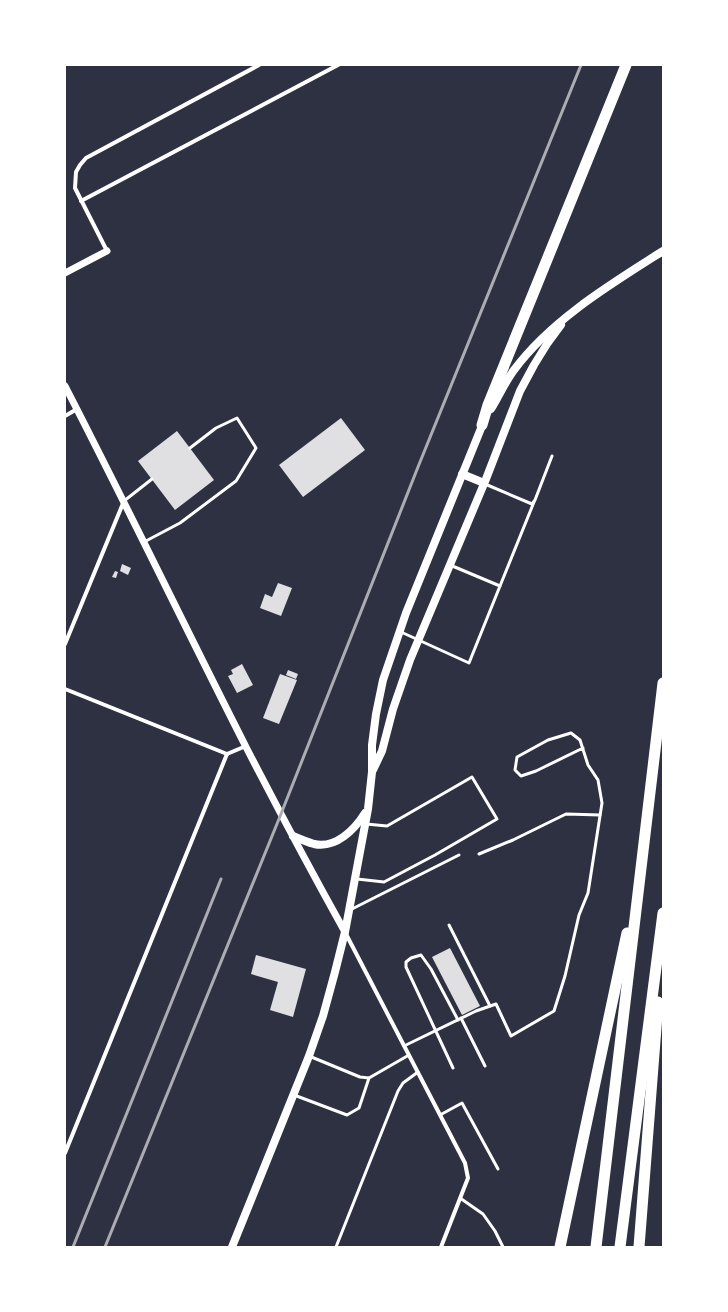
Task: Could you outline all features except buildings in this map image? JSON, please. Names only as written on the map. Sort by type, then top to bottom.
[{"type":"highway","points":[[482,425],[488,405],[626,65]]},
{"type":"highway","points":[[596,1247],[663,683]]},
{"type":"highway","points":[[560,1247],[642,862]]},
{"type":"highway","points":[[620,1247],[663,913]]},
{"type":"highway","points":[[639,1247],[663,943]]},
{"type":"main road","points":[[232,1247],[294,1095],[323,1016],[345,932],[368,809],[372,772],[372,745],[376,714],[383,680],[399,632],[482,425],[513,370],[541,338],[554,326],[605,289],[663,251]]},
{"type":"main road","points":[[372,772],[382,751],[393,709],[418,641],[484,483],[511,413],[527,376],[547,344],[568,317]]},
{"type":"main road","points":[[462,474],[484,483]]},
{"type":"main road","points":[[293,836],[313,844],[322,845],[329,843],[352,830],[368,809]]},
{"type":"street","points":[[65,273],[107,251],[75,188],[76,172],[86,158],[259,65]]},
{"type":"street","points":[[81,201],[332,66],[338,65]]},
{"type":"street","points":[[65,386],[124,500],[246,746],[465,1163],[468,1178],[441,1247]]},
{"type":"street","points":[[65,416],[77,409]]},
{"type":"street","points":[[65,644],[124,500]]},
{"type":"street","points":[[65,689],[227,754],[246,746]]},
{"type":"street","points":[[65,1153],[227,754]]},
{"type":"lane","points":[[144,542],[180,523],[236,481],[256,448],[237,418],[216,428],[190,448]]},
{"type":"lane","points":[[399,632],[469,663],[552,456]]},
{"type":"lane","points":[[124,500],[152,479]]},
{"type":"lane","points":[[484,483],[532,504],[534,502]]},
{"type":"lane","points":[[450,564],[500,586]]},
{"type":"lane","points":[[404,1046],[459,1019],[496,1004],[511,1036],[554,1011],[565,976],[580,915],[588,893],[602,803],[598,780],[588,765],[580,740],[571,733],[548,740],[517,757],[515,770],[520,776],[582,748]]},
{"type":"lane","points":[[355,879],[384,882],[435,855],[497,819],[472,777],[387,826],[365,824]]},
{"type":"lane","points":[[479,854],[513,840],[566,814],[600,815]]},
{"type":"lane","points":[[349,911],[459,855]]},
{"type":"lane","points":[[448,925],[490,1006]]},
{"type":"lane","points":[[453,1068],[406,967],[406,962],[411,958],[421,955],[431,969],[485,1066]]},
{"type":"lane","points":[[309,1056],[360,1077],[369,1078],[409,1055]]},
{"type":"lane","points":[[336,1247],[398,1091],[403,1083],[418,1072]]},
{"type":"lane","points":[[294,1095],[347,1115],[359,1108],[369,1078]]},
{"type":"lane","points":[[440,1115],[462,1103],[498,1169]]},
{"type":"lane","points":[[460,1198],[483,1214],[495,1231],[503,1247]]},
{"type":"railway","points":[[105,1247],[281,814],[418,467],[581,65]]},
{"type":"railway","points":[[73,1247],[221,879]]}]
